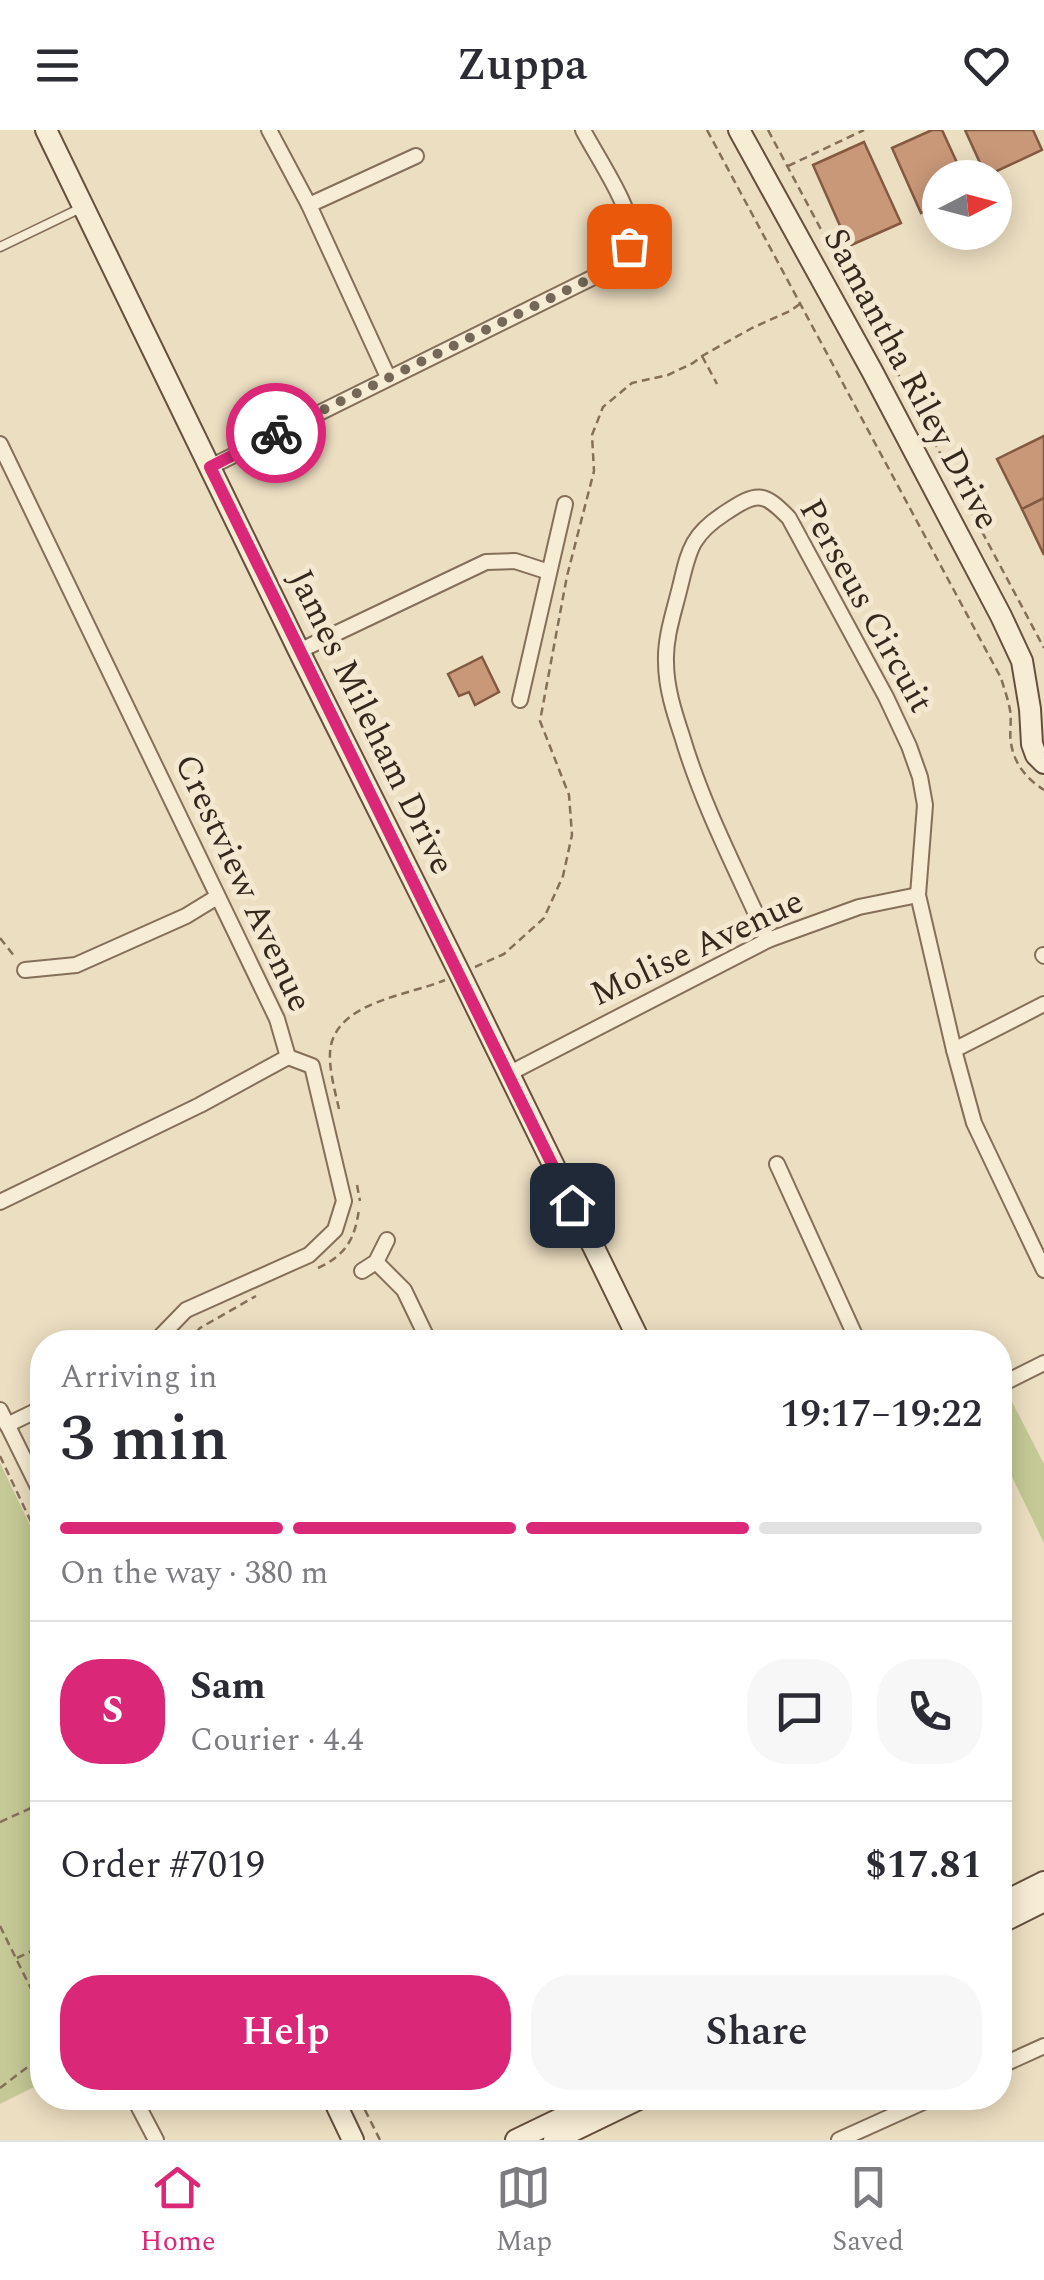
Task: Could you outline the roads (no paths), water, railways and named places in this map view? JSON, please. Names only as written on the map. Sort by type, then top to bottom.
[{"type":"street","name":"James Mileham Drive","points":[[46,130],[634,1330]]},
{"type":"street","points":[[269,130],[309,204],[388,377]]},
{"type":"street","points":[[210,467],[616,266],[631,237],[628,219],[583,130]]},
{"type":"street","name":"Samantha Riley Drive","points":[[739,130],[1001,616],[1022,662],[1032,744],[1044,763]]},
{"type":"street","points":[[309,204],[416,156]]},
{"type":"street","name":"Crestview Avenue","points":[[0,444],[277,1019],[288,1056],[200,1106],[0,1202]]},
{"type":"street","name":"Perseus Circuit","points":[[768,940],[694,776],[672,703],[666,666],[666,643],[690,548],[716,518],[759,496],[772,501],[789,518],[908,746],[925,805],[918,895]]},
{"type":"street","points":[[520,700],[565,504]]},
{"type":"street","points":[[299,651],[486,562],[515,561],[550,572]]},
{"type":"street","name":"Samantha Riley Drive","points":[[1022,662],[1044,682]]},
{"type":"street","points":[[1032,726],[1044,708]]},
{"type":"street","points":[[918,895],[974,1123],[1043,1264]]},
{"type":"street","name":"Molise Avenue","points":[[508,1074],[768,940],[860,907],[918,895]]},
{"type":"street","points":[[25,970],[76,965],[186,916],[217,897]]},
{"type":"street","points":[[954,1050],[1044,1004]]},
{"type":"street","points":[[167,1330],[186,1310],[309,1255],[335,1230],[344,1201],[312,1066],[288,1056]]},
{"type":"street","points":[[777,1164],[853,1330]]},
{"type":"street","points":[[362,1271],[376,1262],[386,1240]]},
{"type":"street","points":[[376,1262],[404,1290],[423,1330]]},
{"type":"street","points":[[1012,1379],[1044,1363]]},
{"type":"street","points":[[0,1410],[30,1471]]},
{"type":"street","points":[[7,1425],[30,1414]]},
{"type":"street","points":[[1012,1898],[1044,1882]]},
{"type":"street","points":[[1012,1917],[1044,1901]]},
{"type":"street","points":[[1012,2061],[1044,2046]]},
{"type":"street","points":[[140,2110],[156,2140]]},
{"type":"street","points":[[338,2110],[353,2140]]},
{"type":"street","points":[[516,2140],[578,2110]]},
{"type":"street","points":[[554,2140],[616,2110]]},
{"type":"street","points":[[839,2140],[905,2110]]},
{"type":"lane","points":[[0,247],[83,207]]}]
